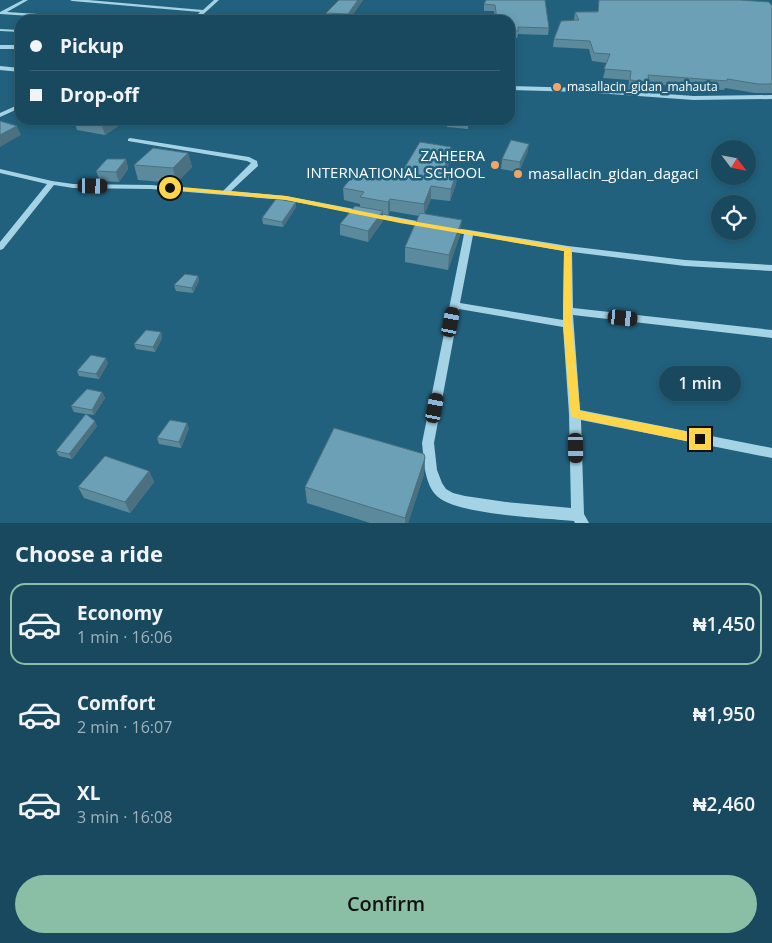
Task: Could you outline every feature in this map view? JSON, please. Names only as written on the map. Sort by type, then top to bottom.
[{"type":"street","points":[[1,13],[26,0]]},
{"type":"street","points":[[72,0],[205,11]]},
{"type":"street","points":[[200,15],[217,0]]},
{"type":"street","points":[[1,13],[34,15]]},
{"type":"street","points":[[0,30],[15,31]]},
{"type":"street","points":[[0,47],[15,48]]},
{"type":"street","points":[[0,68],[15,70]]},
{"type":"street","points":[[515,88],[582,90],[694,98],[772,98]]},
{"type":"street","points":[[1,114],[15,108]]},
{"type":"street","points":[[130,140],[249,158],[255,162],[226,192]]},
{"type":"street","points":[[0,171],[73,186],[152,187],[286,198],[568,249],[685,263],[772,268]]},
{"type":"street","points":[[0,247],[52,183]]},
{"type":"street","points":[[468,232],[428,443],[431,476],[443,495],[462,503],[580,519],[568,324],[568,249]]},
{"type":"street","points":[[455,304],[568,324]]},
{"type":"street","points":[[568,311],[772,334]]},
{"type":"street","points":[[575,414],[772,453]]},
{"type":"building","points":[[339,0],[358,0],[348,14],[326,13]]},
{"type":"building","points":[[486,0],[545,0],[549,28],[518,27],[518,31],[515,31],[515,15],[496,15],[495,5],[484,4]]},
{"type":"building","points":[[599,0],[740,0],[769,2],[772,6],[772,84],[758,84],[727,79],[727,81],[648,75],[649,82],[630,80],[631,71],[604,69],[610,54],[594,53],[590,41],[554,39],[561,21],[579,20],[575,12],[598,12]]},
{"type":"building","points":[[0,121],[17,126],[0,135]]},
{"type":"building","points":[[511,140],[529,144],[520,162],[502,159]]},
{"type":"building","points":[[420,142],[451,147],[444,170],[457,172],[451,189],[431,186],[424,204],[390,199],[388,202],[360,197],[364,192],[343,188],[356,172],[397,180]]},
{"type":"building","points":[[153,148],[188,153],[173,168],[134,165]]},
{"type":"building","points":[[107,159],[126,159],[116,172],[96,171]]},
{"type":"building","points":[[276,199],[296,202],[282,222],[262,218]]},
{"type":"building","points":[[355,206],[383,211],[368,231],[340,224]]},
{"type":"building","points":[[420,213],[462,220],[449,255],[405,247]]},
{"type":"building","points":[[185,274],[198,276],[192,288],[174,285]]},
{"type":"building","points":[[146,330],[161,332],[153,347],[134,344]]},
{"type":"building","points":[[91,355],[106,358],[96,374],[77,371]]},
{"type":"building","points":[[87,389],[102,392],[92,410],[71,406]]},
{"type":"building","points":[[86,414],[95,421],[69,454],[56,451]]},
{"type":"building","points":[[170,420],[187,423],[179,442],[157,438]]},
{"type":"building","points":[[334,428],[424,454],[425,458],[405,518],[305,487]]},
{"type":"building","points":[[105,456],[149,471],[125,502],[78,487]]},
{"type":"place","name":"masallacin_gidan_mahauta","points":[[557,87]]},
{"type":"place","name":"ZAHEERA INTERNATIONAL SCHOOL","points":[[495,165]]},
{"type":"place","name":"masallacin_gidan_dagaci","points":[[518,174]]},
{"type":"route","points":[[170,188],[286,198],[400,221],[568,249],[568,324],[575,414],[700,439]]}]
